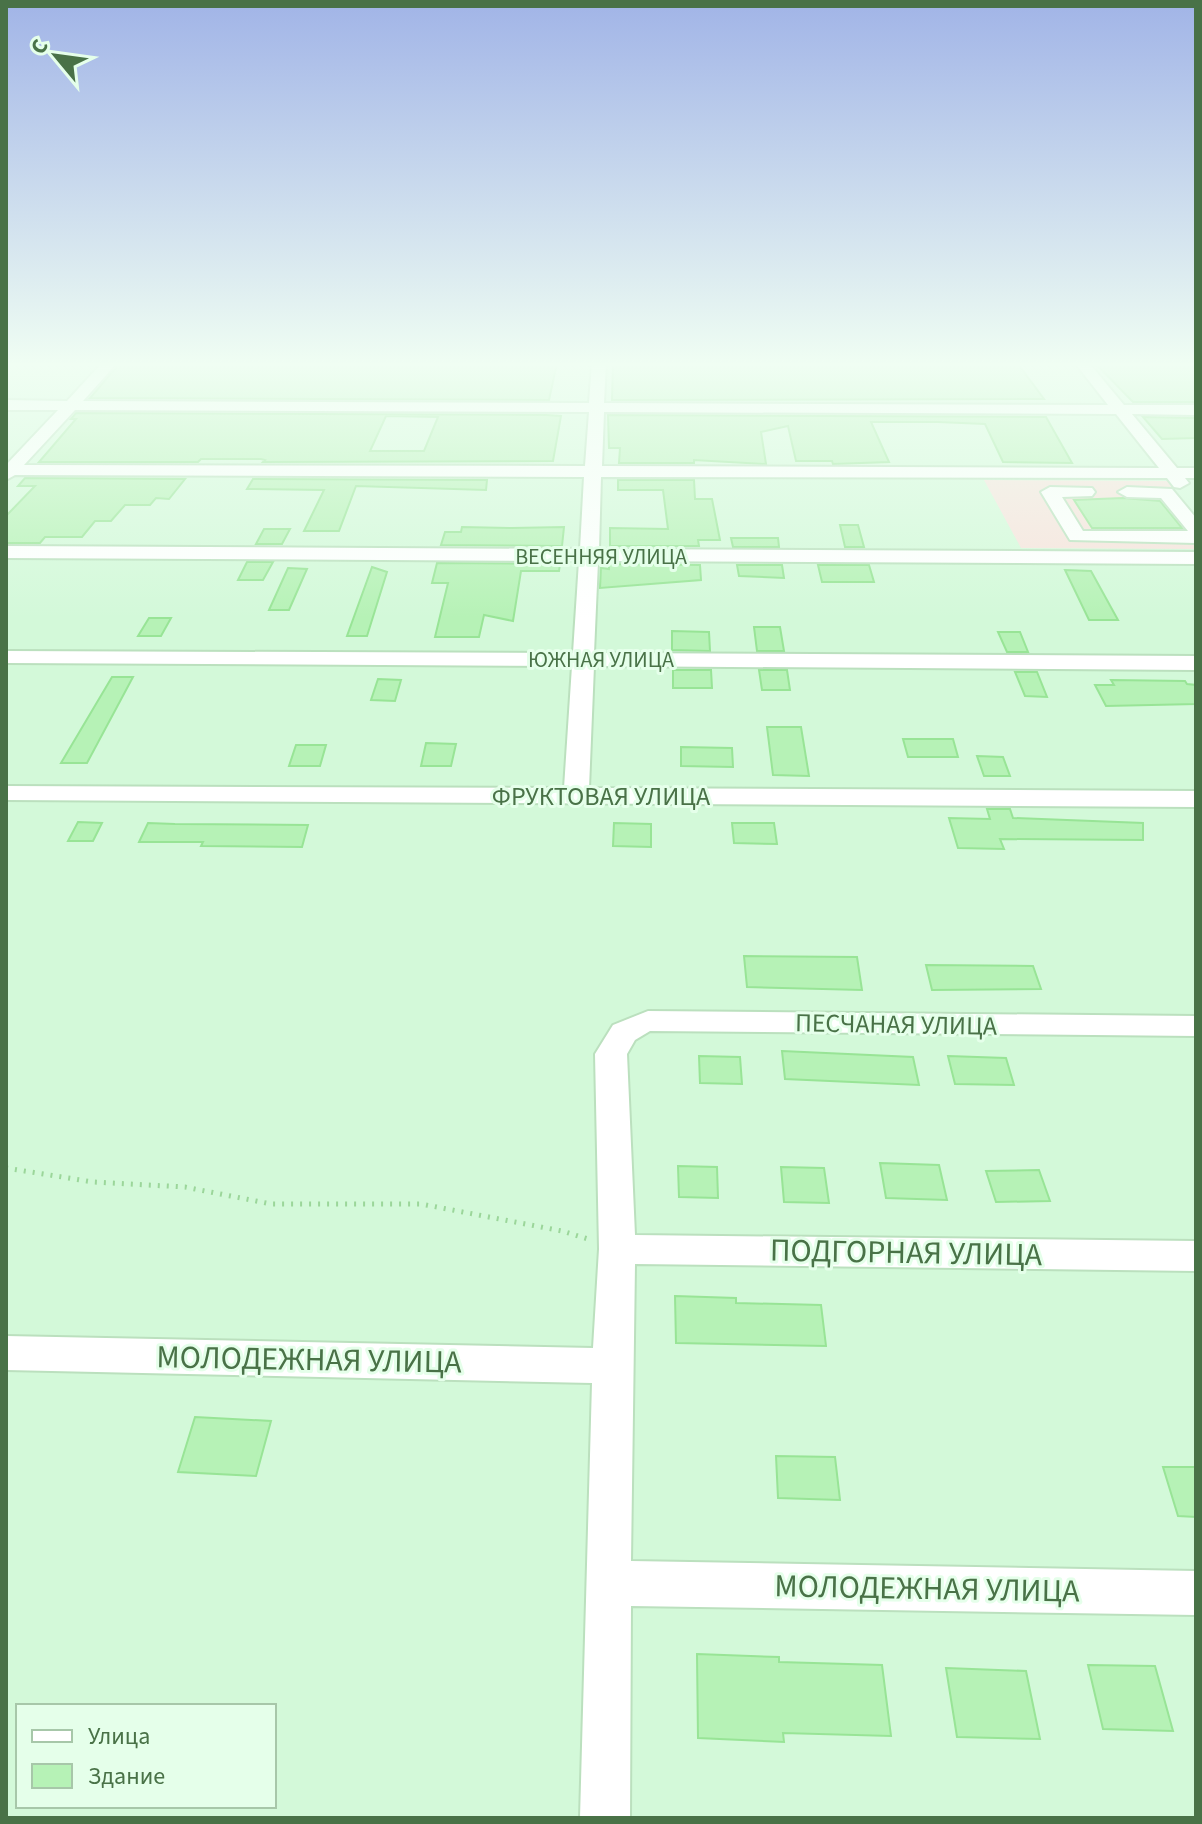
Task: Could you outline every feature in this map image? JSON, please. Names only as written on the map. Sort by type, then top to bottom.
[{"type":"street","points":[[8,472],[30,448]]},
{"type":"street","points":[[576,796],[594,448]]},
{"type":"street","points":[[1151,448],[1188,492]]},
{"type":"street","points":[[8,472],[1196,473]]},
{"type":"street","points":[[1089,474],[1103,492]]},
{"type":"street","points":[[1196,530],[1166,493],[1050,492],[1077,536],[1196,537]]},
{"type":"street","name":"ВЕСЕННЯЯ УЛИЦА","points":[[6,552],[1196,558]]},
{"type":"street","name":"ЮЖНАЯ УЛИЦА","points":[[6,657],[1196,663]]},
{"type":"street","name":"ФРУКТОВАЯ УЛИЦА","points":[[6,793],[1196,799]]},
{"type":"street","name":"ПЕСЧАНАЯ УЛИЦА","points":[[617,1249],[611,1054],[614,1042],[622,1033],[648,1021],[1196,1026]]},
{"type":"street","points":[[605,1818],[612,1366],[617,1249]]},
{"type":"street","name":"ПОДГОРНАЯ УЛИЦА","points":[[617,1249],[1196,1256]]},
{"type":"street","name":"МОЛОДЕЖНАЯ УЛИЦА","points":[[6,1353],[612,1366]]},
{"type":"street","name":"МОЛОДЕЖНАЯ УЛИЦА","points":[[610,1583],[1196,1593]]},
{"type":"path","points":[[7,1168],[93,1182],[185,1187],[271,1204],[421,1204],[562,1231],[617,1249]]},
{"type":"shaded area","points":[[6,448],[1196,448],[1196,1818],[6,1818]]},
{"type":"shaded area","points":[[984,480],[1167,481],[1196,517],[1196,549],[1021,548]]},
{"type":"building","points":[[51,448],[371,448],[370,451],[424,451],[425,448],[555,448],[553,461],[263,462],[265,460],[261,459],[201,459],[198,462],[39,462]]},
{"type":"building","points":[[620,448],[764,448],[766,464],[694,460],[694,463],[619,463]]},
{"type":"building","points":[[793,448],[883,448],[889,462],[833,464],[832,461],[796,461]]},
{"type":"building","points":[[996,448],[1064,448],[1072,463],[1003,462]]},
{"type":"building","points":[[25,478],[185,479],[169,499],[156,498],[150,505],[125,505],[111,521],[95,521],[82,537],[45,537],[40,543],[6,543],[6,516],[35,486],[18,486]]},
{"type":"building","points":[[253,479],[487,480],[486,490],[356,486],[339,531],[304,531],[324,490],[247,489]]},
{"type":"building","points":[[618,480],[694,480],[695,499],[712,499],[720,540],[698,540],[699,546],[610,546],[610,528],[668,529],[663,490],[618,490]]},
{"type":"building","points":[[1123,498],[1160,501],[1182,528],[1092,528],[1074,500]]},
{"type":"building","points":[[840,525],[858,525],[864,547],[845,547]]},
{"type":"building","points":[[462,527],[564,527],[562,546],[441,545],[445,532],[461,532]]},
{"type":"building","points":[[264,529],[290,529],[282,544],[256,544]]},
{"type":"building","points":[[731,538],[778,538],[779,547],[733,547]]},
{"type":"building","points":[[247,562],[273,562],[263,580],[238,580]]},
{"type":"building","points":[[437,563],[560,564],[559,571],[521,571],[513,621],[484,615],[479,637],[435,637],[448,583],[432,583]]},
{"type":"building","points":[[609,564],[700,565],[701,580],[600,588],[601,568],[609,569]]},
{"type":"building","points":[[737,565],[782,565],[784,578],[739,576]]},
{"type":"building","points":[[818,565],[869,565],[874,582],[822,582]]},
{"type":"building","points":[[372,567],[387,572],[367,636],[347,636]]},
{"type":"building","points":[[288,568],[307,569],[289,610],[269,610]]},
{"type":"building","points":[[1065,570],[1091,571],[1118,620],[1089,620]]},
{"type":"building","points":[[149,618],[171,618],[161,636],[138,636]]},
{"type":"building","points":[[754,627],[780,627],[784,651],[757,651]]},
{"type":"building","points":[[672,631],[709,632],[710,651],[672,650]]},
{"type":"building","points":[[998,632],[1020,632],[1028,652],[1007,652]]},
{"type":"building","points":[[673,670],[711,670],[712,688],[673,688]]},
{"type":"building","points":[[759,670],[787,670],[790,690],[762,690]]},
{"type":"building","points":[[1015,672],[1037,672],[1047,697],[1025,696]]},
{"type":"building","points":[[112,677],[133,677],[87,763],[61,763]]},
{"type":"building","points":[[378,679],[401,680],[395,701],[371,700]]},
{"type":"building","points":[[1111,680],[1185,681],[1196,685],[1196,704],[1106,706],[1095,685],[1114,685]]},
{"type":"building","points":[[767,727],[801,727],[809,776],[773,775]]},
{"type":"building","points":[[903,739],[953,739],[958,757],[908,757]]},
{"type":"building","points":[[426,743],[456,744],[451,766],[421,766]]},
{"type":"building","points":[[296,745],[326,745],[320,766],[289,766]]},
{"type":"building","points":[[681,747],[732,748],[733,767],[681,766]]},
{"type":"building","points":[[977,756],[1003,757],[1010,776],[984,776]]},
{"type":"building","points":[[987,809],[1010,809],[1013,818],[1143,823],[1143,840],[1000,839],[1004,849],[958,848],[949,818],[990,819]]},
{"type":"building","points":[[78,822],[102,823],[93,841],[68,841]]},
{"type":"building","points":[[148,823],[308,825],[302,847],[201,846],[203,842],[139,842]]},
{"type":"building","points":[[614,823],[651,824],[651,847],[613,846]]},
{"type":"building","points":[[732,823],[774,823],[777,844],[734,843]]},
{"type":"building","points":[[744,956],[857,957],[862,990],[747,987]]},
{"type":"building","points":[[926,965],[1033,966],[1041,989],[932,990]]},
{"type":"building","points":[[782,1051],[913,1057],[919,1085],[785,1079]]},
{"type":"building","points":[[699,1056],[740,1057],[742,1084],[700,1083]]},
{"type":"building","points":[[948,1056],[1006,1058],[1014,1085],[955,1084]]},
{"type":"building","points":[[880,1163],[939,1165],[947,1200],[886,1198]]},
{"type":"building","points":[[678,1166],[717,1167],[718,1198],[679,1197]]},
{"type":"building","points":[[781,1167],[824,1168],[829,1203],[784,1202]]},
{"type":"building","points":[[1039,1170],[1050,1201],[996,1202],[986,1171]]},
{"type":"building","points":[[675,1296],[736,1298],[736,1303],[821,1305],[826,1346],[676,1343]]},
{"type":"building","points":[[195,1417],[271,1421],[256,1476],[178,1472]]},
{"type":"building","points":[[776,1456],[835,1457],[840,1500],[778,1498]]},
{"type":"building","points":[[1163,1467],[1196,1467],[1196,1517],[1178,1516]]},
{"type":"building","points":[[697,1654],[779,1657],[779,1662],[882,1665],[891,1736],[783,1733],[784,1742],[698,1738]]},
{"type":"building","points":[[1088,1665],[1155,1666],[1173,1731],[1103,1729]]},
{"type":"building","points":[[946,1668],[1026,1671],[1040,1739],[957,1737]]}]
